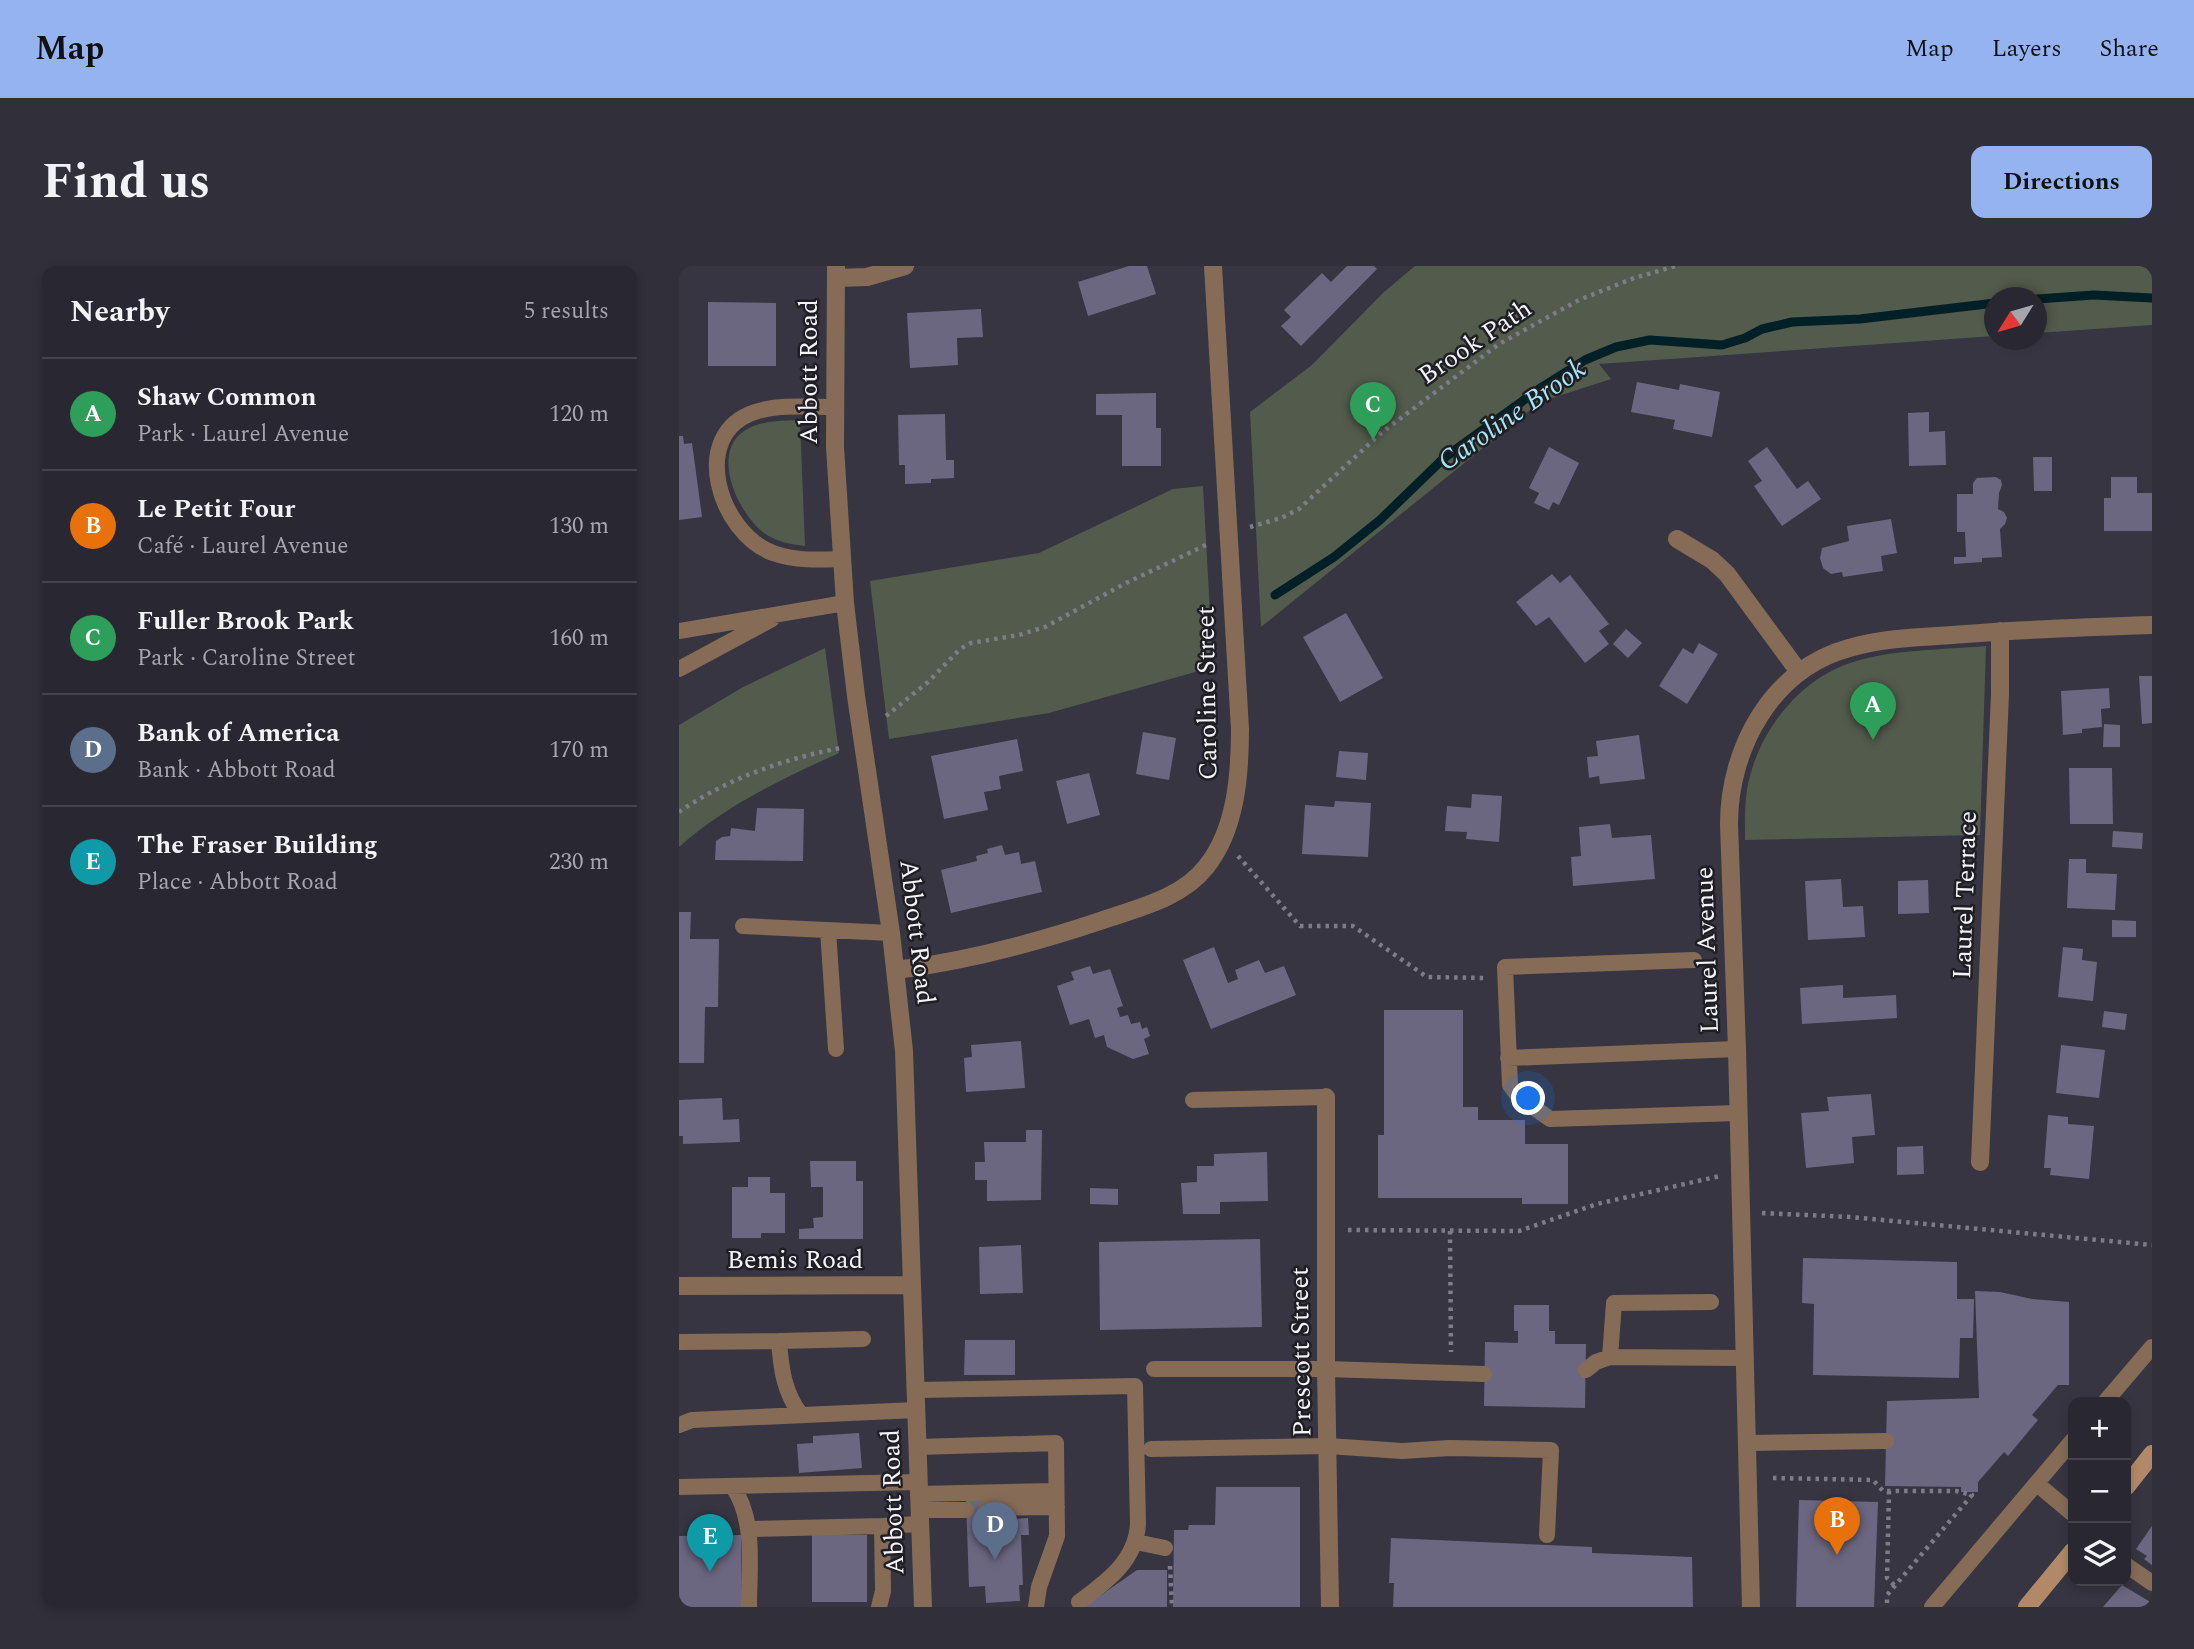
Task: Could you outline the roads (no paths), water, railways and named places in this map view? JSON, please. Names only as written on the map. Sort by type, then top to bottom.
[{"type":"street","points":[[836,272],[867,277],[905,266]]},
{"type":"street","name":"Caroline Street","points":[[896,970],[952,962],[1022,946],[1159,900],[1182,889],[1198,877],[1212,860],[1223,838],[1236,785],[1240,729],[1213,266]]},
{"type":"street","name":"Abbott Road","points":[[836,272],[836,486],[845,603],[896,970],[904,1051],[923,1607]]},
{"type":"street","points":[[1677,539],[1697,549],[1727,574],[1799,672]]},
{"type":"street","name":"Laurel Avenue","points":[[1751,1607],[1737,1049],[1728,824],[1732,781],[1739,756],[1754,725],[1775,696],[1799,672],[1830,654],[1869,643],[1899,639],[2000,631],[2152,625]]},
{"type":"street","name":"Laurel Terrace","points":[[1980,1162],[2000,694],[2000,631]]},
{"type":"street","name":"Prescott Street","points":[[1327,1097],[1326,1369],[1330,1607]]},
{"type":"street","name":"Bemis Road","points":[[679,1286],[911,1285]]},
{"type":"street","points":[[2131,1481],[2151,1457]]},
{"type":"street","points":[[2027,1607],[2068,1557]]},
{"type":"lane","points":[[834,407],[768,408],[741,418],[729,426],[721,438],[716,454],[716,470],[719,488],[735,522],[760,546],[773,553],[804,559],[842,559]]},
{"type":"lane","points":[[679,631],[845,603]]},
{"type":"lane","points":[[679,669],[784,612]]},
{"type":"lane","points":[[743,926],[891,933]]},
{"type":"lane","points":[[828,930],[836,1049]]},
{"type":"lane","points":[[1694,960],[1505,967],[1509,1079],[1513,1091],[1550,1119],[1738,1113]]},
{"type":"lane","points":[[1508,1058],[1737,1049]]},
{"type":"lane","points":[[1193,1100],[1327,1097]]},
{"type":"lane","points":[[1610,1357],[1614,1303],[1711,1302]]},
{"type":"lane","points":[[679,1342],[863,1339]]},
{"type":"lane","points":[[779,1341],[784,1382],[801,1415]]},
{"type":"lane","points":[[2109,1397],[2152,1347]]},
{"type":"lane","points":[[1586,1370],[1610,1357],[1744,1358]]},
{"type":"lane","points":[[1154,1369],[1326,1369],[1484,1374]]},
{"type":"lane","points":[[915,1390],[1135,1386],[1138,1524],[1136,1542],[1128,1557],[1113,1574],[1079,1602]]},
{"type":"lane","points":[[679,1425],[692,1420],[916,1410]]},
{"type":"lane","points":[[1747,1443],[1887,1441]]},
{"type":"lane","points":[[917,1447],[1056,1443],[1057,1526],[1054,1547],[1039,1587],[1036,1607]]},
{"type":"lane","points":[[1151,1448],[1328,1446],[1402,1451],[1450,1448],[1551,1450],[1547,1535]]},
{"type":"lane","points":[[1931,1607],[2068,1446]]},
{"type":"lane","points":[[2037,1483],[2068,1510]]},
{"type":"lane","points":[[679,1487],[733,1487],[919,1503],[966,1510]]},
{"type":"lane","points":[[733,1487],[746,1510],[749,1607]]},
{"type":"lane","points":[[748,1529],[882,1526],[919,1503],[1056,1499]]},
{"type":"lane","points":[[986,1508],[1056,1499]]},
{"type":"lane","points":[[879,1607],[883,1591],[882,1526]]},
{"type":"lane","points":[[1136,1542],[1165,1548]]},
{"type":"lane","points":[[2131,1568],[2152,1583]]},
{"type":"waterway","name":"Caroline Brook","points":[[2047,298],[2094,295],[2152,298]]},
{"type":"waterway","name":"Caroline Brook","points":[[1275,595],[1334,557],[1380,520],[1444,458],[1542,387],[1585,360],[1616,347],[1650,340],[1722,345],[1762,329],[1792,322],[1860,319],[1984,304]]},
{"type":"place","name":"Fuller Brook Park","points":[[1373,440]]},
{"type":"place","name":"Shaw Common","points":[[1873,740]]},
{"type":"place","name":"Le Petit Four","points":[[1837,1555]]},
{"type":"place","name":"Bank of America","points":[[995,1560]]},
{"type":"place","name":"The Fraser Building","points":[[710,1572]]}]
